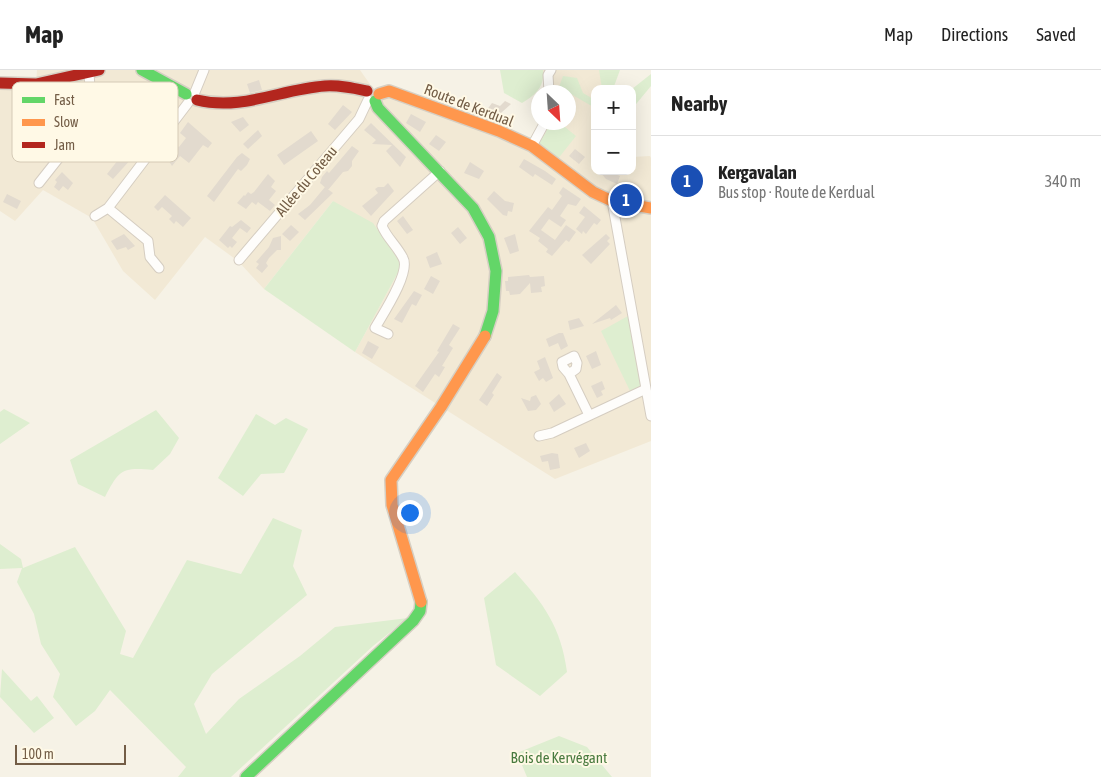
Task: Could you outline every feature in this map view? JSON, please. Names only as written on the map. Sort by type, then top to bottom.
[{"type":"street","name":"Route de Kerdual","points":[[142,70],[164,82]]},
{"type":"street","points":[[178,116],[192,97],[204,70]]},
{"type":"street","points":[[549,85],[548,74],[551,70]]},
{"type":"street","points":[[45,82],[94,71]]},
{"type":"street","name":"Route de Kerdual","points":[[178,89],[216,106],[299,88],[333,85],[372,96],[389,91],[499,131],[532,146],[593,192],[612,201],[651,208]]},
{"type":"street","points":[[246,777],[413,621],[420,611],[420,594],[392,504],[391,480],[442,407],[486,334],[493,311],[496,271],[494,252],[482,222],[440,172],[378,108],[372,96]]},
{"type":"street","name":"Allée du Coteau","points":[[239,260],[359,118],[372,96]]},
{"type":"street","points":[[532,146],[541,130]]},
{"type":"street","points":[[39,183],[56,162]]},
{"type":"street","points":[[95,216],[108,208],[143,162]]},
{"type":"street","points":[[388,334],[375,328],[402,279],[406,266],[404,259],[382,226],[384,221],[440,172]]},
{"type":"street","points":[[612,201],[647,373],[646,389],[651,416]]},
{"type":"street","points":[[108,208],[148,241],[150,257],[158,268]]},
{"type":"street","points":[[569,374],[589,415]]},
{"type":"street","points":[[539,436],[552,433],[646,389]]},
{"type":"shaded area","points":[[37,70],[360,70],[374,90],[397,95],[531,146],[541,130],[576,130],[576,85],[544,85],[540,70],[611,70],[607,85],[591,85],[591,175],[636,175],[636,157],[650,156],[651,158],[651,441],[555,479],[355,352],[402,265],[333,201],[264,289],[238,261],[205,237],[155,300],[123,271],[92,218],[43,190],[15,221],[0,211],[0,83],[12,83],[12,162],[178,162],[178,82],[36,82]]},
{"type":"green space","points":[[500,70],[543,70],[541,85],[531,85],[531,97],[522,103],[504,93]]},
{"type":"green space","points":[[599,70],[620,70],[614,85],[601,85]]},
{"type":"green space","points":[[651,74],[651,86],[636,104],[636,86]]},
{"type":"green space","points":[[563,76],[577,78],[583,93],[591,98],[591,106],[576,97],[576,85],[560,85]]},
{"type":"green space","points":[[546,130],[569,130],[576,136],[557,160],[536,144]]},
{"type":"green space","points":[[333,201],[373,223],[402,265],[355,352],[264,289]]},
{"type":"green space","points":[[628,316],[642,383],[638,388],[630,391],[601,331]]},
{"type":"green space","points":[[4,409],[30,423],[0,444],[0,412]]},
{"type":"green space","points":[[156,410],[179,438],[170,454],[153,470],[134,469],[123,472],[114,481],[105,497],[78,484],[70,460]]},
{"type":"green space","points":[[256,414],[275,425],[286,418],[308,429],[284,473],[261,474],[243,496],[218,478]]},
{"type":"green space","points":[[273,518],[302,530],[293,566],[307,595],[212,674],[194,704],[206,734],[239,699],[300,656],[335,627],[408,618],[373,646],[231,777],[178,777],[186,767],[110,690],[95,711],[76,726],[53,697],[60,674],[41,644],[34,614],[17,582],[22,568],[0,569],[0,544],[21,559],[23,568],[75,547],[126,631],[120,654],[133,658],[187,560],[241,574]]},
{"type":"green space","points":[[515,572],[535,595],[550,617],[556,629],[564,656],[567,672],[540,696],[496,665],[484,598]]},
{"type":"green space","points":[[2,669],[31,701],[37,696],[54,718],[34,733],[0,697]]},
{"type":"green space","name":"Bois de Kervégant","points":[[559,736],[587,747],[612,777],[527,777],[517,753]]},
{"type":"building","points":[[259,80],[262,90],[250,93],[247,84]]},
{"type":"building","points":[[505,101],[511,104],[494,119],[483,115],[492,103],[500,106]]},
{"type":"building","points":[[343,105],[352,112],[335,130],[328,124]]},
{"type":"building","points":[[411,114],[426,122],[420,132],[406,123]]},
{"type":"building","points":[[243,117],[249,125],[240,132],[231,122]]},
{"type":"building","points":[[188,122],[212,143],[208,148],[203,145],[189,163],[180,156],[178,158],[178,146],[186,138],[180,133]]},
{"type":"building","points":[[371,123],[406,157],[400,167],[386,151],[392,145],[372,144],[376,140],[364,130]]},
{"type":"building","points":[[258,130],[262,136],[248,149],[243,144]]},
{"type":"building","points":[[311,131],[318,141],[284,165],[277,155]]},
{"type":"building","points":[[436,135],[446,142],[439,151],[429,144]]},
{"type":"building","points":[[352,146],[359,151],[352,161],[352,166],[348,171],[343,172],[328,190],[320,183],[322,177],[327,171],[329,173]]},
{"type":"building","points":[[575,149],[585,157],[579,164],[569,156]]},
{"type":"building","points":[[242,153],[250,159],[247,165],[241,171],[238,169],[214,202],[207,196]]},
{"type":"building","points":[[524,159],[556,179],[552,185],[535,174],[533,177],[519,167]]},
{"type":"building","points":[[116,162],[128,162],[113,179],[107,174]]},
{"type":"building","points":[[470,162],[484,171],[479,179],[464,173]]},
{"type":"building","points":[[62,172],[73,183],[68,190],[63,186],[59,191],[54,187],[57,182],[55,180]]},
{"type":"building","points":[[268,174],[275,181],[271,187],[276,191],[269,200],[275,205],[270,211],[258,202],[256,205],[252,202],[246,209],[237,203],[248,192],[251,194],[254,192]]},
{"type":"building","points":[[602,175],[620,176],[617,184],[606,179]]},
{"type":"building","points":[[388,183],[394,191],[371,216],[362,206],[378,193],[375,189],[384,187]]},
{"type":"building","points":[[325,187],[333,193],[305,220],[298,214],[310,205]]},
{"type":"building","points":[[563,187],[581,199],[576,206],[568,204],[560,216],[566,220],[561,227],[549,219],[541,230],[555,240],[566,225],[576,232],[569,242],[566,240],[552,256],[546,252],[548,249],[538,241],[540,238],[529,231],[548,207],[552,210],[562,196],[559,193]]},
{"type":"building","points":[[494,191],[505,201],[514,203],[512,212],[508,211],[507,216],[503,215],[487,199]]},
{"type":"building","points":[[7,194],[21,201],[17,209],[3,202]]},
{"type":"building","points":[[165,195],[191,218],[183,227],[176,221],[174,224],[169,219],[172,216],[162,207],[158,211],[154,207]]},
{"type":"building","points":[[584,206],[601,220],[597,225],[594,223],[586,234],[583,231],[582,234],[576,229],[585,217],[579,213]]},
{"type":"building","points":[[403,216],[413,230],[407,234],[397,221]]},
{"type":"building","points":[[241,220],[251,228],[247,233],[240,228],[232,238],[237,242],[232,248],[230,246],[228,248],[219,240],[230,226],[232,227]]},
{"type":"building","points":[[291,225],[299,232],[290,241],[282,234]]},
{"type":"building","points":[[458,227],[467,238],[460,244],[451,233]]},
{"type":"building","points":[[124,234],[135,246],[128,250],[126,247],[117,250],[111,241]]},
{"type":"building","points":[[515,234],[519,251],[510,254],[504,238]]},
{"type":"building","points":[[606,234],[610,238],[607,241],[610,244],[591,264],[582,255]]},
{"type":"building","points":[[281,236],[281,250],[277,250],[269,258],[266,263],[268,266],[262,273],[256,268],[259,264],[256,262],[269,247],[273,238]]},
{"type":"building","points":[[437,252],[442,264],[430,268],[426,257]]},
{"type":"building","points":[[529,275],[530,277],[544,276],[545,286],[541,287],[542,292],[531,293],[530,283],[520,294],[510,295],[509,291],[506,291],[505,281],[508,281],[508,277]]},
{"type":"building","points":[[431,276],[440,281],[433,294],[424,289]]},
{"type":"building","points":[[414,291],[422,295],[416,306],[412,304],[402,323],[394,319]]},
{"type":"building","points":[[616,305],[622,313],[611,320],[610,318],[592,324]]},
{"type":"building","points":[[579,318],[584,326],[570,330],[568,321]]},
{"type":"building","points":[[453,324],[460,328],[449,345],[453,348],[442,366],[445,367],[439,377],[435,374],[423,392],[415,386],[439,352],[437,351]]},
{"type":"building","points":[[563,333],[568,346],[561,350],[558,343],[549,347],[546,339]]},
{"type":"building","points":[[368,341],[379,347],[372,359],[362,353]]},
{"type":"building","points":[[596,351],[601,365],[592,369],[586,356]]},
{"type":"building","points":[[545,357],[553,378],[546,382],[543,378],[539,381],[534,372],[540,369],[537,361]]},
{"type":"building","points":[[497,373],[502,377],[492,393],[494,395],[487,406],[479,400]]},
{"type":"building","points":[[602,381],[605,389],[601,391],[603,395],[597,398],[591,386]]},
{"type":"building","points":[[559,394],[566,404],[554,412],[549,403]]},
{"type":"building","points":[[536,395],[541,404],[536,410],[528,411],[521,398],[530,401],[531,397]]},
{"type":"building","points":[[586,443],[590,451],[579,458],[574,448]]},
{"type":"building","points":[[552,453],[558,454],[560,468],[550,470],[548,461],[542,462],[540,456]]},
{"type":"traffic: fast","points":[[142,70],[164,82]]},
{"type":"traffic: fast","points":[[178,90],[186,94]]},
{"type":"traffic: fast","points":[[375,101],[378,108],[473,208],[489,237],[496,271],[493,311],[485,336]]},
{"type":"traffic: fast","points":[[246,777],[413,621],[420,611],[421,602]]},
{"type":"traffic: slow","points":[[379,94],[389,91],[499,131],[532,146],[593,192],[612,201],[651,208]]},
{"type":"traffic: slow","points":[[421,602],[392,505],[391,480],[441,407],[485,336]]},
{"type":"traffic: jam","points":[[45,82],[99,70]]},
{"type":"traffic: jam","points":[[0,83],[12,83]]},
{"type":"traffic: jam","points":[[197,100],[230,103],[325,86],[341,86],[367,91]]},
{"type":"place","name":"Kergavalan","points":[[626,200]]}]
